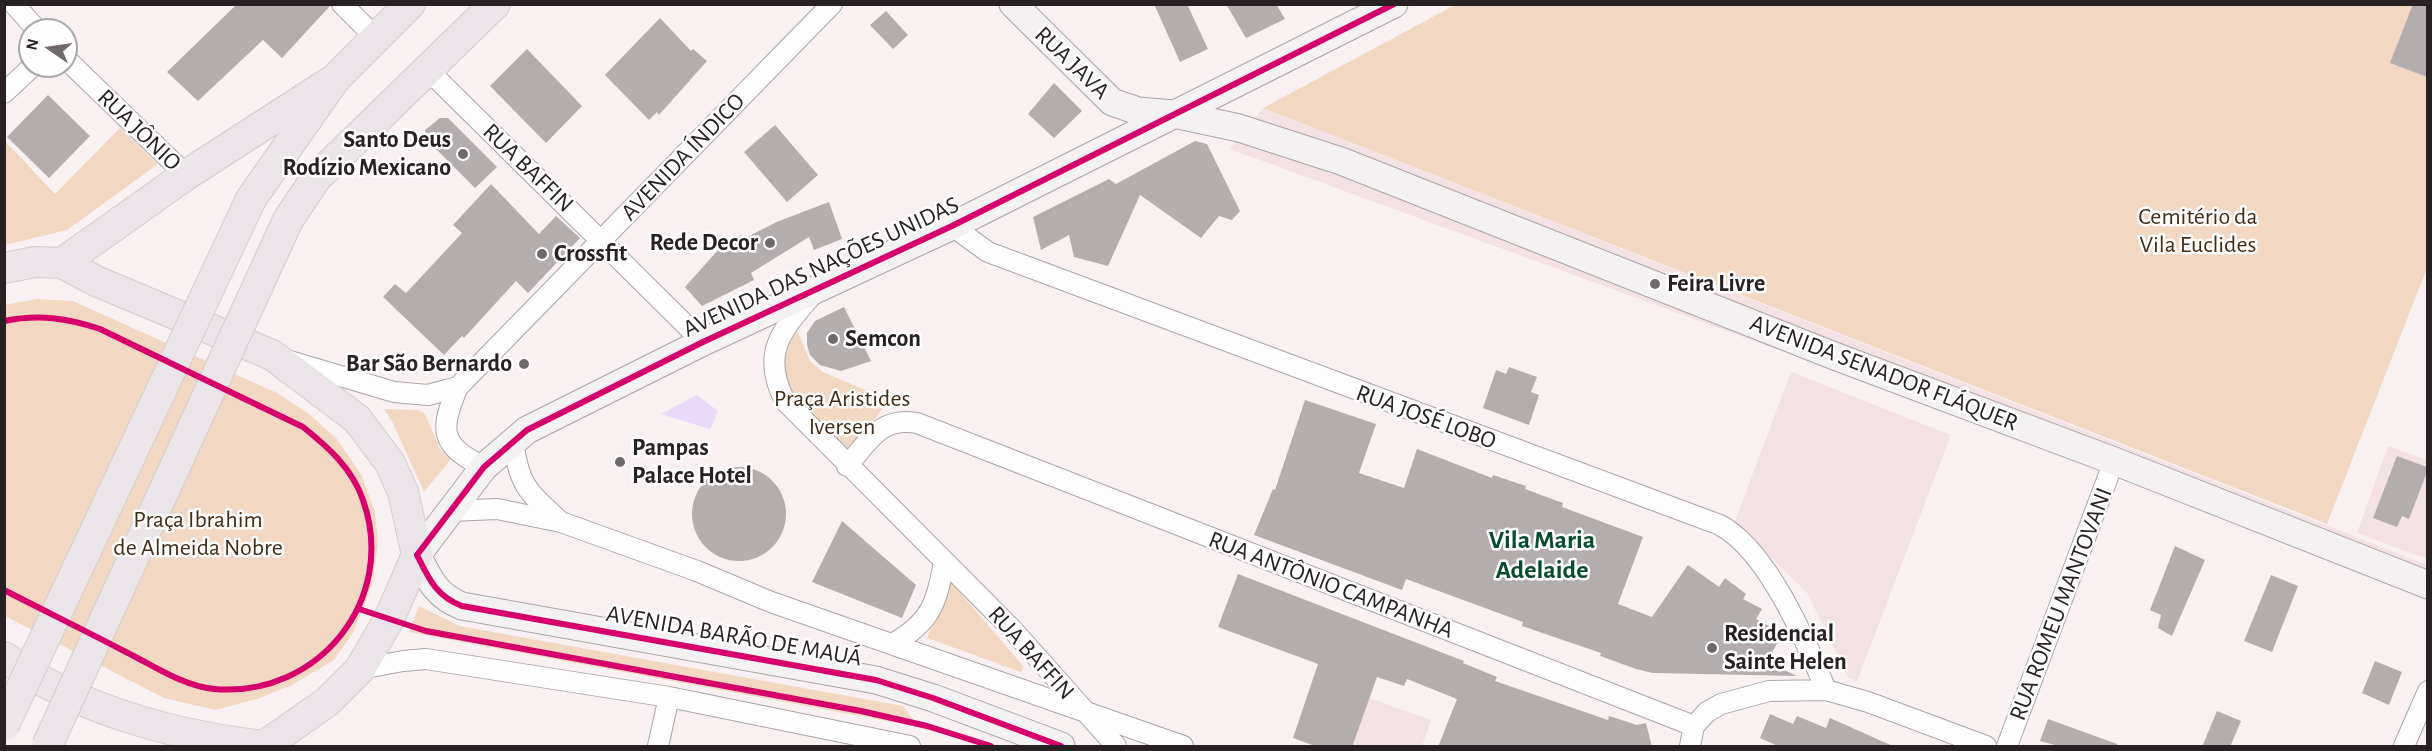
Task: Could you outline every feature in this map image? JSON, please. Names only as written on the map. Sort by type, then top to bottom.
[{"type":"main road","points":[[4,725],[251,199],[335,79],[410,4]]},
{"type":"main road","points":[[47,747],[288,220],[316,178],[429,71],[495,4]]},
{"type":"main road","points":[[62,263],[186,175],[335,79]]},
{"type":"main road","points":[[4,268],[35,262],[62,263],[96,281],[272,355],[342,406],[381,448],[403,492],[417,555]]},
{"type":"main road","name":"AVENIDA DAS NAÇÕES UNIDAS","points":[[248,745],[327,702],[360,669],[389,619],[417,555]]},
{"type":"main road","points":[[4,657],[88,702],[137,721],[188,735],[248,745]]},
{"type":"street","points":[[342,4],[376,39]]},
{"type":"street","name":"AVENIDA ÍNDICO","points":[[484,467],[461,455],[446,436],[446,419],[458,387],[832,4]]},
{"type":"street","name":"RUA JAVA","points":[[1013,4],[1112,102],[1138,111],[1174,114],[1239,128],[1341,161]]},
{"type":"street","name":"AVENIDA DAS NAÇÕES UNIDAS","points":[[417,555],[484,467],[513,441],[537,425],[703,342],[951,226],[1394,4]]},
{"type":"street","name":"RUA JÔNIO","points":[[78,71],[186,175]]},
{"type":"street","name":"RUA BAFFIN","points":[[429,71],[703,342]]},
{"type":"street","points":[[4,93],[20,78]]},
{"type":"street","name":"AVENIDA SENADOR FLÁQUER","points":[[1341,161],[1838,357],[2114,461],[2427,585]]},
{"type":"street","name":"RUA JOSÉ LOBO","points":[[951,226],[988,252],[1720,525],[1736,535],[1766,573],[1813,655],[1826,690]]},
{"type":"street","name":"RUA BAFFIN","points":[[817,290],[782,329],[774,358],[777,387],[795,414],[1012,629],[1116,747]]},
{"type":"street","points":[[272,355],[394,392],[428,395],[458,387]]},
{"type":"street","name":"RUA ANTÔNIO CAMPANHA","points":[[847,466],[884,426],[895,421],[917,423],[1694,726]]},
{"type":"street","name":"AVENIDA BARÃO DE MAUÁ","points":[[513,441],[519,476],[526,489],[561,522]]},
{"type":"street","name":"RUA ROMEU MANTOVANI","points":[[2007,747],[2114,461]]},
{"type":"street","name":"AVENIDA BARÃO DE MAUÁ","points":[[450,511],[497,509],[561,522],[697,571],[771,602],[894,643],[1183,747]]},
{"type":"street","name":"AVENIDA BARÃO DE MAUÁ","points":[[417,555],[432,586],[441,596],[462,606],[876,680],[933,698],[1061,747]]},
{"type":"street","points":[[894,643],[915,630],[927,617],[940,584],[944,561]]},
{"type":"street","points":[[360,669],[426,659],[669,697],[910,747]]},
{"type":"street","points":[[1690,747],[1694,726],[1707,712],[1744,696],[1768,691],[1826,690],[1868,702],[1986,747]]},
{"type":"street","points":[[2404,747],[2427,691]]},
{"type":"street","points":[[658,747],[669,697]]},
{"type":"shaded area","name":"Feira Livre","points":[[1263,108],[2427,565],[2427,599],[1967,419],[1230,149]]},
{"type":"shaded area","points":[[1791,372],[1951,435],[1857,681],[1849,678],[1807,593],[1735,521]]},
{"type":"shaded area","points":[[697,395],[718,411],[710,429],[661,414]]},
{"type":"shaded area","points":[[2388,446],[2427,460],[2427,559],[2357,533]]},
{"type":"shaded area","points":[[1369,698],[1431,720],[1422,746],[1352,746]]},
{"type":"green space","name":"Cemitério da Vila Euclides","points":[[1455,5],[2427,5],[2427,268],[2327,524],[1263,108]]},
{"type":"green space","points":[[120,128],[158,164],[67,230],[5,245],[5,141],[55,194]]},
{"type":"green space","name":"Praça Ibrahim de Almeida Nobre","points":[[37,299],[73,301],[277,393],[309,414],[337,439],[362,476],[375,512],[378,544],[373,582],[354,631],[334,660],[292,685],[257,699],[215,710],[164,698],[5,616],[4,305]]},
{"type":"green space","name":"Praça Aristides Iversen","points":[[798,332],[810,361],[823,372],[889,400],[845,459],[803,415],[780,372],[787,335]]},
{"type":"green space","points":[[384,409],[418,410],[425,414],[441,451],[451,459],[424,492],[393,423]]},
{"type":"green space","points":[[950,581],[1024,667],[1021,672],[927,638]]},
{"type":"green space","points":[[419,606],[460,626],[903,706],[919,727],[409,632]]},
{"type":"building","points":[[237,4],[330,6],[282,58],[263,40],[198,101],[167,72]]},
{"type":"building","points":[[1154,4],[1187,4],[1208,49],[1180,62]]},
{"type":"building","points":[[1226,4],[1276,4],[1285,19],[1246,38]]},
{"type":"building","points":[[2413,4],[2427,4],[2427,77],[2390,63]]},
{"type":"building","points":[[886,11],[908,35],[893,49],[870,25]]},
{"type":"building","points":[[660,18],[691,51],[693,49],[707,61],[659,115],[657,112],[649,120],[605,75]]},
{"type":"building","points":[[527,49],[582,106],[546,143],[490,86]]},
{"type":"building","points":[[1054,83],[1082,111],[1054,138],[1028,114]]},
{"type":"building","points":[[48,95],[90,136],[49,178],[7,137]]},
{"type":"building","name":"Santo Deus Rodízio Mexicano","points":[[440,118],[448,118],[497,167],[475,188],[429,142],[425,130]]},
{"type":"building","points":[[775,125],[818,175],[787,202],[744,152]]},
{"type":"building","points":[[1195,141],[1207,144],[1240,211],[1232,220],[1219,216],[1201,238],[1140,195],[1108,266],[1074,257],[1069,235],[1041,250],[1033,217],[1109,179],[1116,184]]},
{"type":"building","points":[[491,184],[539,234],[556,216],[580,238],[528,293],[516,281],[464,338],[462,336],[444,355],[383,297],[395,284],[406,293],[462,233],[453,225]]},
{"type":"building","points":[[829,202],[842,239],[814,250],[809,237],[751,273],[754,280],[702,306],[685,287],[727,240],[741,235],[743,239],[779,221]]},
{"type":"building","name":"Semcon","points":[[844,307],[871,361],[841,371],[820,365],[810,355],[807,333],[815,321]]},
{"type":"building","points":[[1509,367],[1537,377],[1531,392],[1539,395],[1529,425],[1483,408],[1496,370],[1506,374]]},
{"type":"building","points":[[1305,400],[1376,424],[1359,473],[1404,488],[1417,449],[1492,478],[1493,475],[1526,486],[1525,489],[1563,503],[1562,507],[1643,537],[1618,604],[1652,617],[1688,565],[1719,587],[1725,578],[1746,594],[1743,599],[1762,609],[1756,619],[1769,626],[1766,631],[1780,638],[1767,662],[1797,676],[1653,673],[1636,669],[1600,656],[1601,653],[1522,626],[1523,622],[1406,579],[1402,590],[1254,535],[1273,489],[1275,490]]},
{"type":"building","points":[[2397,456],[2427,467],[2427,472],[2409,519],[2402,516],[2397,527],[2373,518]]},
{"type":"building","points":[[739,467],[757,471],[772,481],[782,496],[786,514],[782,532],[772,547],[757,557],[739,561],[721,557],[706,547],[696,532],[692,514],[696,496],[706,481],[721,471]]},
{"type":"building","points":[[842,521],[916,585],[902,618],[812,582]]},
{"type":"building","points":[[2175,546],[2205,560],[2172,636],[2158,628],[2161,615],[2150,610]]},
{"type":"building","points":[[1238,574],[1464,661],[1463,663],[1497,677],[1495,681],[1608,720],[1609,716],[1637,725],[1646,723],[1652,747],[1438,747],[1457,699],[1407,679],[1404,686],[1377,677],[1352,747],[1318,747],[1293,738],[1318,664],[1218,627]]},
{"type":"building","points":[[2271,575],[2298,586],[2272,652],[2244,641]]},
{"type":"building","points":[[2375,661],[2402,672],[2389,705],[2362,693]]},
{"type":"building","points":[[2217,711],[2241,721],[2230,747],[2202,747]]},
{"type":"building","points":[[1770,714],[1793,724],[1797,716],[1826,728],[1830,718],[1895,747],[1780,747],[1760,738]]},
{"type":"building","points":[[2048,719],[2117,744],[2117,747],[2062,747],[2040,741]]},
{"type":"cycle path","points":[[1061,746],[933,698],[876,680],[462,606],[453,602],[434,586],[417,555],[484,467],[527,430],[703,342],[952,226],[1394,4]]},
{"type":"cycle path","points":[[4,321],[53,318],[100,329],[303,427],[330,450],[346,468],[363,500],[371,537],[369,573],[359,606],[341,635],[317,659],[286,677],[252,688],[214,689],[180,680],[4,590]]},
{"type":"cycle path","points":[[359,609],[426,631],[861,711],[927,726],[991,746]]},
{"type":"place","name":"Santo Deus Rodízio Mexicano","points":[[463,154]]},
{"type":"place","name":"Rede Decor","points":[[770,243]]},
{"type":"place","name":"Crossfit","points":[[542,254]]},
{"type":"place","name":"Feira Livre","points":[[1655,284]]},
{"type":"place","name":"Semcon","points":[[833,339]]},
{"type":"place","name":"Bar São Bernardo","points":[[524,364]]},
{"type":"place","name":"Pampas Palace Hotel","points":[[620,462]]},
{"type":"place","name":"Residencial Sainte Helen","points":[[1712,648]]},
{"type":"district","name":"Vila Maria Adelaide","points":[[1542,555]]}]
